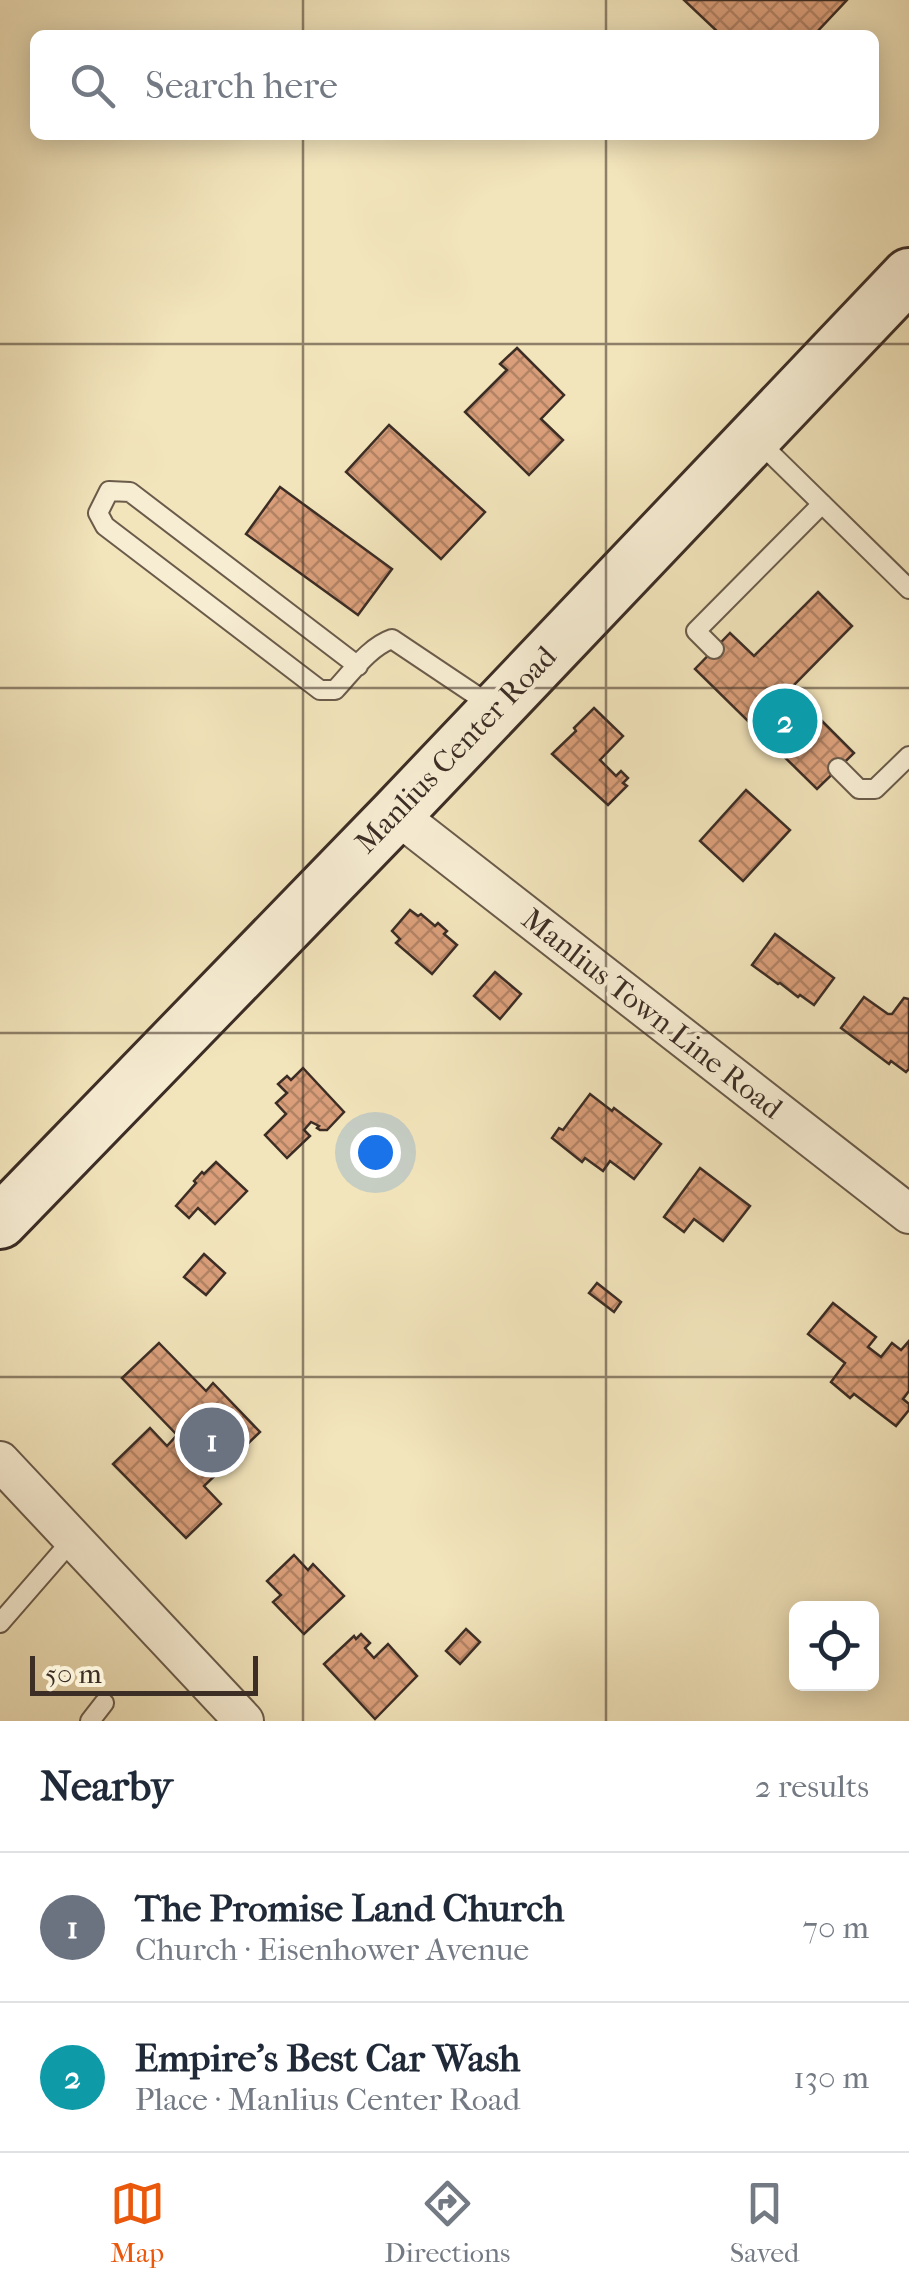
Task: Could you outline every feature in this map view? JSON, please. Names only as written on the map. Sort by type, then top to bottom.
[{"type":"main road","name":"Manlius Center Road","points":[[0,1222],[396,814],[909,275]]},
{"type":"street","name":"Manlius Town Line Road","points":[[396,814],[909,1214]]},
{"type":"street","points":[[0,1461],[244,1721]]},
{"type":"lane","points":[[754,437],[909,589]]},
{"type":"lane","points":[[358,666],[130,492],[109,490],[98,513],[105,526],[320,690],[334,690],[358,666],[380,644],[392,639],[496,709]]},
{"type":"lane","points":[[714,649],[696,631],[822,504]]},
{"type":"lane","points":[[838,768],[859,789],[876,789],[909,756]]},
{"type":"lane","points":[[0,1623],[73,1539]]},
{"type":"lane","points":[[90,1721],[104,1703]]},
{"type":"building","points":[[684,0],[847,0],[819,30],[716,30]]},
{"type":"building","points":[[517,348],[564,395],[541,419],[563,440],[529,475],[465,412],[507,370],[500,364]]},
{"type":"building","points":[[389,425],[485,512],[441,559],[346,472]]},
{"type":"building","points":[[280,487],[392,569],[358,615],[246,534]]},
{"type":"building","points":[[818,592],[852,626],[790,689],[854,753],[817,789],[695,669],[730,633],[754,656]]},
{"type":"building","points":[[594,708],[623,736],[600,760],[616,776],[621,771],[628,778],[623,783],[627,786],[608,805],[552,754]]},
{"type":"building","points":[[746,790],[790,830],[743,881],[700,841]]},
{"type":"building","points":[[410,910],[435,926],[438,923],[457,945],[432,974],[396,943],[400,939],[392,931]]},
{"type":"building","points":[[775,934],[834,978],[814,1005],[752,965]]},
{"type":"building","points":[[495,972],[521,994],[500,1019],[474,996]]},
{"type":"building","points":[[864,997],[888,1014],[904,998],[909,999],[906,1072],[841,1028]]},
{"type":"building","points":[[303,1068],[344,1112],[327,1130],[320,1130],[311,1122],[304,1130],[310,1136],[287,1158],[265,1135],[286,1114],[276,1103],[287,1093],[278,1084],[287,1076],[291,1080]]},
{"type":"building","points":[[590,1094],[661,1144],[634,1179],[610,1161],[603,1171],[585,1158],[582,1162],[552,1138],[559,1128],[563,1130]]},
{"type":"building","points":[[216,1162],[247,1191],[215,1224],[198,1208],[189,1218],[176,1206],[202,1172]]},
{"type":"building","points":[[700,1168],[750,1206],[723,1241],[694,1219],[684,1232],[664,1217]]},
{"type":"building","points":[[204,1254],[225,1273],[206,1295],[184,1277]]},
{"type":"building","points":[[597,1283],[621,1302],[614,1312],[589,1293]]},
{"type":"building","points":[[833,1303],[876,1337],[868,1347],[881,1357],[892,1343],[901,1350],[909,1341],[909,1391],[903,1399],[909,1410],[896,1426],[831,1382],[845,1363],[808,1334]]},
{"type":"building","points":[[159,1343],[206,1391],[213,1383],[260,1432],[204,1486],[221,1504],[186,1538],[113,1464],[150,1428],[167,1446],[177,1435],[122,1378]]},
{"type":"building","points":[[294,1555],[308,1570],[313,1564],[344,1596],[304,1634],[273,1602],[281,1595],[267,1581]]},
{"type":"building","points":[[466,1629],[480,1642],[460,1664],[446,1651]]},
{"type":"building","points":[[361,1634],[370,1643],[365,1648],[374,1658],[388,1644],[417,1676],[375,1719],[324,1664]]},
{"type":"place","name":"Empire's Best Car Wash","points":[[785,721]]},
{"type":"place","name":"The Promise Land Church","points":[[212,1440]]}]
